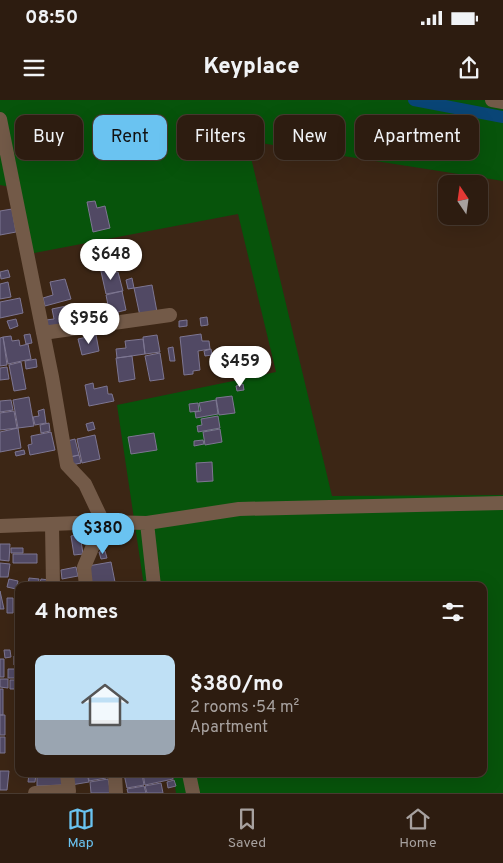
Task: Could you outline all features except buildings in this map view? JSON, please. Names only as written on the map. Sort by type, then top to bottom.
[{"type":"street","points":[[492,100],[503,102]]},
{"type":"street","points":[[0,119],[67,464],[85,484],[103,522],[84,567],[86,582]]},
{"type":"street","points":[[43,333],[170,315]]},
{"type":"street","points":[[0,526],[103,522],[148,523],[239,509],[503,503]]},
{"type":"street","points":[[148,523],[154,582]]},
{"type":"street","points":[[52,525],[54,582]]},
{"type":"street","points":[[35,793],[69,791],[67,777]]},
{"type":"street","points":[[115,777],[116,793]]},
{"type":"street","points":[[190,777],[193,793]]},
{"type":"green space","points":[[0,100],[503,100],[503,181],[488,179],[488,175],[465,175],[369,160],[479,160],[479,115],[355,115],[355,158],[345,156],[345,115],[274,115],[274,145],[264,144],[264,115],[177,115],[177,160],[252,160],[332,496],[503,495],[503,793],[176,793],[173,777],[487,777],[487,582],[143,582],[117,405],[276,372],[238,214],[29,254],[16,188],[0,185]]},
{"type":"waterway","points":[[414,100],[503,117]]}]
